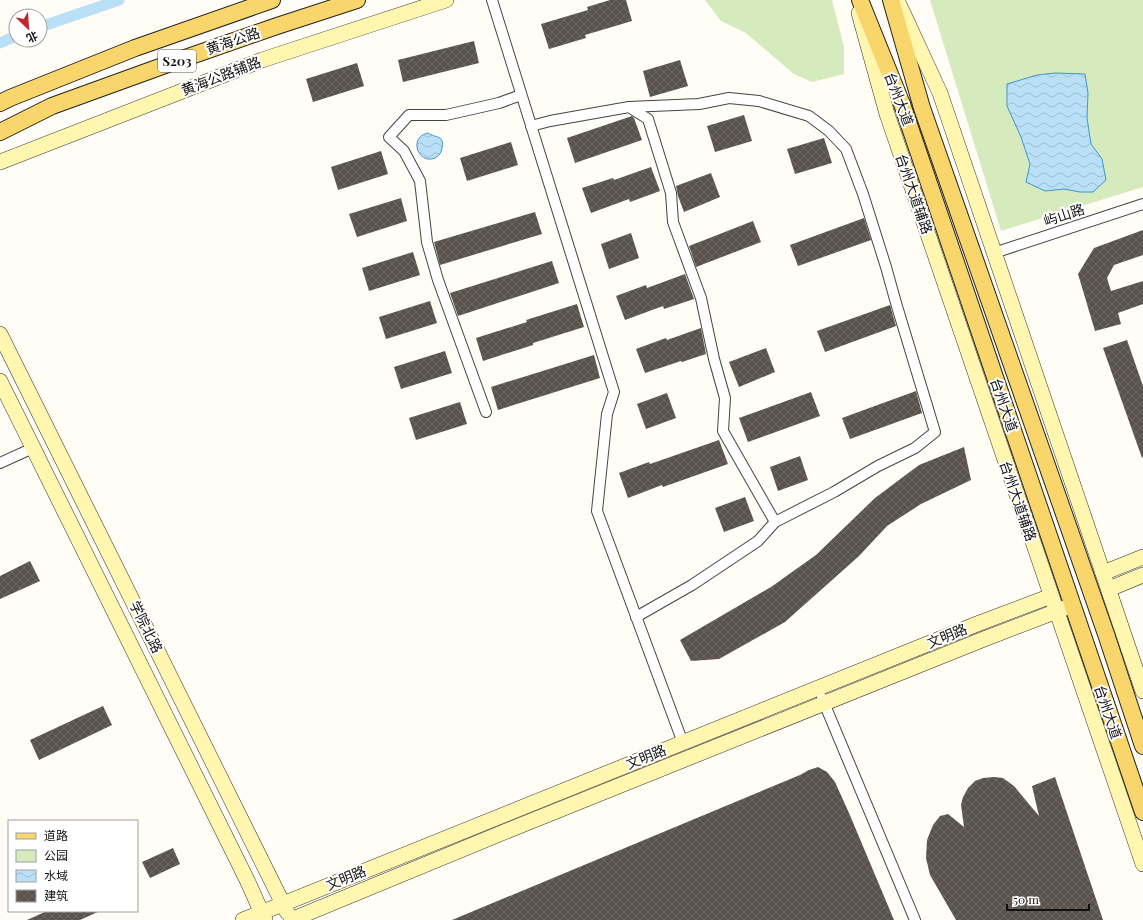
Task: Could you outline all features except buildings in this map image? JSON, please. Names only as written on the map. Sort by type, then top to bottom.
[{"type":"main road","name":"黄海公路","points":[[0,102],[135,48],[272,0]]},
{"type":"main road","name":"黄海公路","points":[[0,132],[52,106],[277,26],[357,0]]},
{"type":"main road","name":"黄海公路辅路","points":[[0,162],[262,60],[446,0]]},
{"type":"main road","name":"台州大道辅路","points":[[856,0],[887,114],[1143,864]]},
{"type":"main road","name":"台州大道","points":[[860,0],[902,104],[1143,812]]},
{"type":"main road","name":"台州大道","points":[[891,0],[922,108],[1104,626],[1143,746]]},
{"type":"main road","points":[[897,0],[940,93],[1143,691]]},
{"type":"main road","name":"学院北路","points":[[0,334],[291,920]]},
{"type":"main road","name":"学院北路","points":[[0,381],[247,880],[263,916]]},
{"type":"main road","points":[[1103,573],[1143,557]]},
{"type":"main road","points":[[1143,557],[1140,561],[1140,565],[1143,568]]},
{"type":"main road","points":[[1109,589],[1143,575]]},
{"type":"main road","name":"文明路","points":[[243,920],[263,916],[283,904],[977,624],[1051,596]]},
{"type":"main road","name":"文明路","points":[[291,920],[509,830],[1072,605]]},
{"type":"main road","points":[[977,624],[985,625],[988,628],[988,632],[984,639]]},
{"type":"street","points":[[492,0],[614,392],[607,414],[597,511],[683,743]]},
{"type":"street","points":[[486,412],[438,280],[427,242],[420,181],[404,151],[389,137],[409,115],[446,116],[499,103],[522,95]]},
{"type":"street","points":[[531,126],[550,121],[629,107],[699,104],[729,98],[759,101],[809,116],[829,131],[846,149],[860,188],[886,267],[935,432],[915,448],[878,466],[834,492],[775,522],[758,541],[692,585],[636,617]]},
{"type":"street","points":[[629,107],[648,119],[671,193],[673,222],[701,298],[714,359],[725,398],[723,431],[775,522]]},
{"type":"street","name":"屿山路","points":[[994,253],[1143,204]]},
{"type":"street","points":[[0,463],[33,448]]},
{"type":"street","points":[[819,689],[915,920]]},
{"type":"green space","points":[[705,0],[832,0],[844,47],[844,74],[812,82],[794,74],[746,33],[721,21]]},
{"type":"green space","points":[[930,0],[1143,0],[1143,187],[1001,231]]},
{"type":"water","points":[[1055,73],[1085,74],[1088,93],[1087,118],[1091,144],[1102,159],[1106,180],[1093,192],[1080,192],[1064,189],[1045,191],[1026,182],[1030,164],[1021,137],[1007,106],[1007,84],[1037,75]]},
{"type":"water","points":[[428,133],[441,139],[443,144],[439,155],[435,158],[429,159],[424,158],[420,154],[417,145],[418,140]]},
{"type":"waterway","points":[[48,24],[119,0]]},
{"type":"waterway","points":[[0,43],[8,40]]}]
